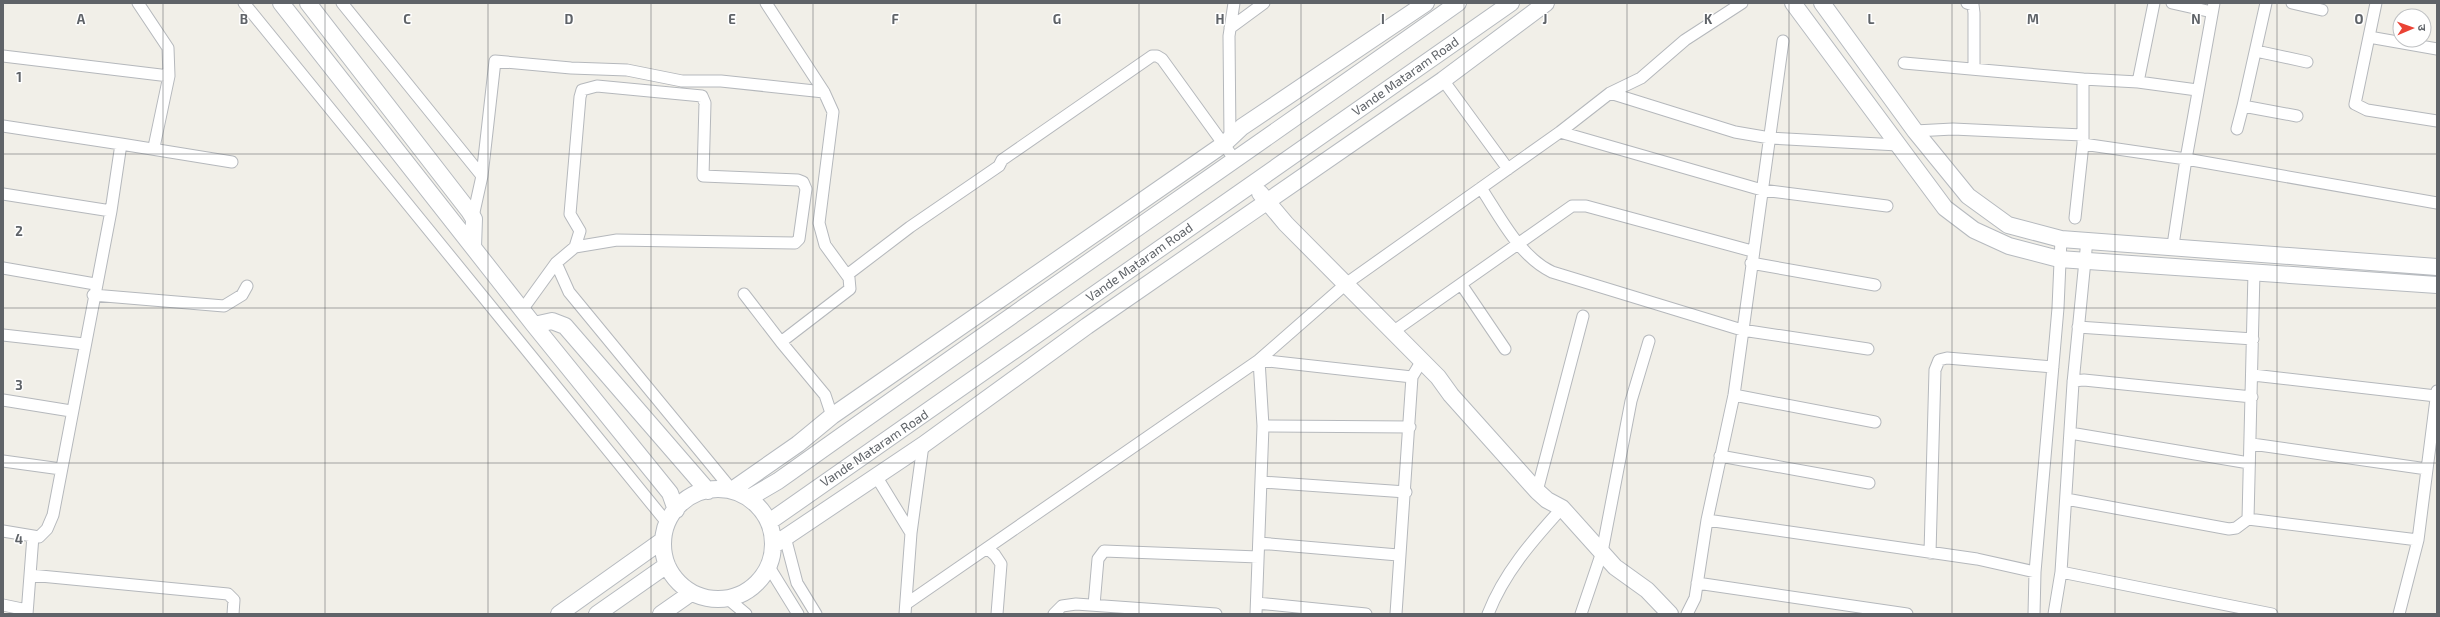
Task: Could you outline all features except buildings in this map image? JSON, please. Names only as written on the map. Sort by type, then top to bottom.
[{"type":"street","points":[[138,3],[168,48],[169,76],[154,147]]},
{"type":"street","points":[[244,3],[668,524]]},
{"type":"street","points":[[281,3],[522,310],[670,493],[676,510]]},
{"type":"street","points":[[308,3],[474,219]]},
{"type":"street","points":[[342,3],[482,176]]},
{"type":"street","points":[[766,3],[824,92],[833,112],[819,223],[825,245],[847,275],[850,289],[781,342]]},
{"type":"street","points":[[1227,141],[1230,28],[1234,3]]},
{"type":"street","points":[[1230,28],[1264,3]]},
{"type":"street","points":[[746,614],[716,604],[691,593],[676,581],[667,565],[663,540],[668,524],[682,503],[696,494],[708,491],[732,490],[798,444],[832,416],[1227,141],[1242,127],[1426,3]]},
{"type":"street","points":[[749,498],[784,476],[1054,284],[1235,160],[1458,3]]},
{"type":"street","name":"Vande Mataram Road","points":[[769,522],[1252,182],[1511,3]]},
{"type":"street","points":[[716,604],[735,598],[755,586],[769,567],[779,541],[923,445],[1265,201],[1443,80],[1546,3]]},
{"type":"street","points":[[906,609],[987,548],[1260,360],[1347,283],[1560,132],[1610,92],[1641,78],[1685,40],[1742,3]]},
{"type":"street","points":[[1794,3],[1945,208],[1974,230],[2009,246],[2059,259],[2437,285]]},
{"type":"street","points":[[1822,3],[1915,131],[1953,179],[1980,206],[2008,225],[2061,239],[2173,245],[2437,266]]},
{"type":"street","points":[[1967,3],[1973,5],[1974,13],[1974,69]]},
{"type":"street","points":[[2138,82],[2154,3]]},
{"type":"street","points":[[2172,3],[2213,8],[2197,90],[2173,245]]},
{"type":"street","points":[[2237,129],[2266,3]]},
{"type":"street","points":[[2292,3],[2322,10]]},
{"type":"street","points":[[2376,3],[2355,104],[2367,110],[2437,121]]},
{"type":"street","points":[[2369,36],[2437,49]]},
{"type":"street","points":[[1687,614],[1694,598],[1706,520],[1734,395],[1750,263],[1770,138],[1783,41]]},
{"type":"street","points":[[2256,51],[2308,62]]},
{"type":"street","points":[[3,56],[169,76]]},
{"type":"street","points":[[847,275],[910,227],[999,166],[1002,160],[1152,56],[1162,59],[1227,141],[1235,160]]},
{"type":"street","points":[[468,241],[474,219],[482,176],[494,62],[571,68],[627,70],[682,81],[721,81],[824,92]]},
{"type":"street","points":[[1904,63],[2083,79],[2138,82],[2197,90]]},
{"type":"street","points":[[2075,218],[2083,139],[2083,79]]},
{"type":"street","points":[[1443,80],[1508,169]]},
{"type":"street","points":[[522,310],[556,263],[575,247],[617,240],[795,243],[799,239],[806,189],[803,182],[798,180],[704,176],[705,103],[702,96],[597,86],[582,90],[580,97],[570,214],[580,231],[575,247]]},
{"type":"street","points":[[1610,92],[1735,132],[1770,138],[1898,145]]},
{"type":"street","points":[[2243,106],[2297,116]]},
{"type":"street","points":[[3,126],[121,144],[154,147],[232,162]]},
{"type":"street","points":[[1915,131],[1953,129],[2083,139],[2186,159],[2437,203]]},
{"type":"street","points":[[1560,132],[1762,190],[1887,206]]},
{"type":"street","points":[[3,531],[39,537],[47,529],[53,515],[93,295],[111,211],[121,144]]},
{"type":"street","points":[[1252,182],[1265,201],[1394,331],[1421,362],[1438,377],[1451,395],[1537,491],[1547,500],[1562,508],[1615,567],[1647,590],[1667,613]]},
{"type":"street","points":[[1481,188],[1519,244],[1542,267],[1552,272],[1742,330],[1868,350]]},
{"type":"street","points":[[3,194],[111,211]]},
{"type":"street","points":[[1394,331],[1519,244],[1564,210],[1572,206],[1586,206],[1752,251]]},
{"type":"street","points":[[2034,614],[2035,572],[2053,368],[2061,239]]},
{"type":"street","points":[[2054,614],[2061,572],[2073,381],[2083,261],[2087,240]]},
{"type":"street","points":[[556,263],[569,292],[732,490],[749,498],[760,509],[779,541],[797,583],[816,614]]},
{"type":"street","points":[[1750,263],[1875,285]]},
{"type":"street","points":[[3,268],[96,284]]},
{"type":"street","points":[[2248,519],[2249,463],[2252,444],[2254,272]]},
{"type":"street","points":[[1461,284],[1505,348]]},
{"type":"street","points":[[93,295],[224,306],[242,295],[248,286]]},
{"type":"street","points":[[744,294],[825,395],[832,416]]},
{"type":"street","points":[[1537,491],[1583,316]]},
{"type":"street","points":[[534,325],[552,321],[565,326],[708,491]]},
{"type":"street","points":[[2078,327],[2253,339]]},
{"type":"street","points":[[3,335],[84,344]]},
{"type":"street","points":[[1580,614],[1602,552],[1631,401],[1649,341]]},
{"type":"street","points":[[1930,553],[1935,370],[1939,360],[1947,358],[2053,368]]},
{"type":"street","points":[[1260,360],[1412,377]]},
{"type":"street","points":[[1260,360],[1263,426],[1256,608],[1366,614]]},
{"type":"street","points":[[1396,614],[1398,555],[1406,492],[1412,377],[1421,362]]},
{"type":"street","points":[[2253,375],[2437,394],[2418,540],[2399,614]]},
{"type":"street","points":[[2073,381],[2084,380],[2252,397]]},
{"type":"street","points":[[1734,395],[1875,422]]},
{"type":"street","points":[[3,400],[72,411]]},
{"type":"street","points":[[1263,426],[1410,426]]},
{"type":"street","points":[[2070,433],[2249,463]]},
{"type":"street","points":[[2252,444],[2427,469]]},
{"type":"street","points":[[906,609],[911,533],[923,445]]},
{"type":"street","points":[[1720,456],[1869,484]]},
{"type":"street","points":[[3,461],[61,468]]},
{"type":"street","points":[[876,476],[911,533]]},
{"type":"street","points":[[1262,482],[1406,492]]},
{"type":"street","points":[[2066,499],[2229,529],[2236,528],[2248,519],[2418,540]]},
{"type":"street","points":[[1488,614],[1495,598],[1523,551],[1562,508]]},
{"type":"street","points":[[1706,520],[1930,553],[2035,572]]},
{"type":"street","points":[[3,605],[27,612],[33,536]]},
{"type":"street","points":[[559,614],[663,540]]},
{"type":"street","points":[[1259,543],[1398,555]]},
{"type":"street","points":[[987,548],[995,555],[1000,564],[997,614]]},
{"type":"street","points":[[1094,605],[1098,559],[1104,551],[1258,557]]},
{"type":"street","points":[[597,614],[667,565]]},
{"type":"street","points":[[769,567],[798,614]]},
{"type":"street","points":[[2061,572],[2219,610],[2272,614]]},
{"type":"street","points":[[30,575],[228,594],[234,600],[233,614]]},
{"type":"street","points":[[1697,583],[1907,614]]},
{"type":"street","points":[[661,614],[691,593]]},
{"type":"street","points":[[1054,614],[1062,606],[1094,605],[1216,614]]}]
